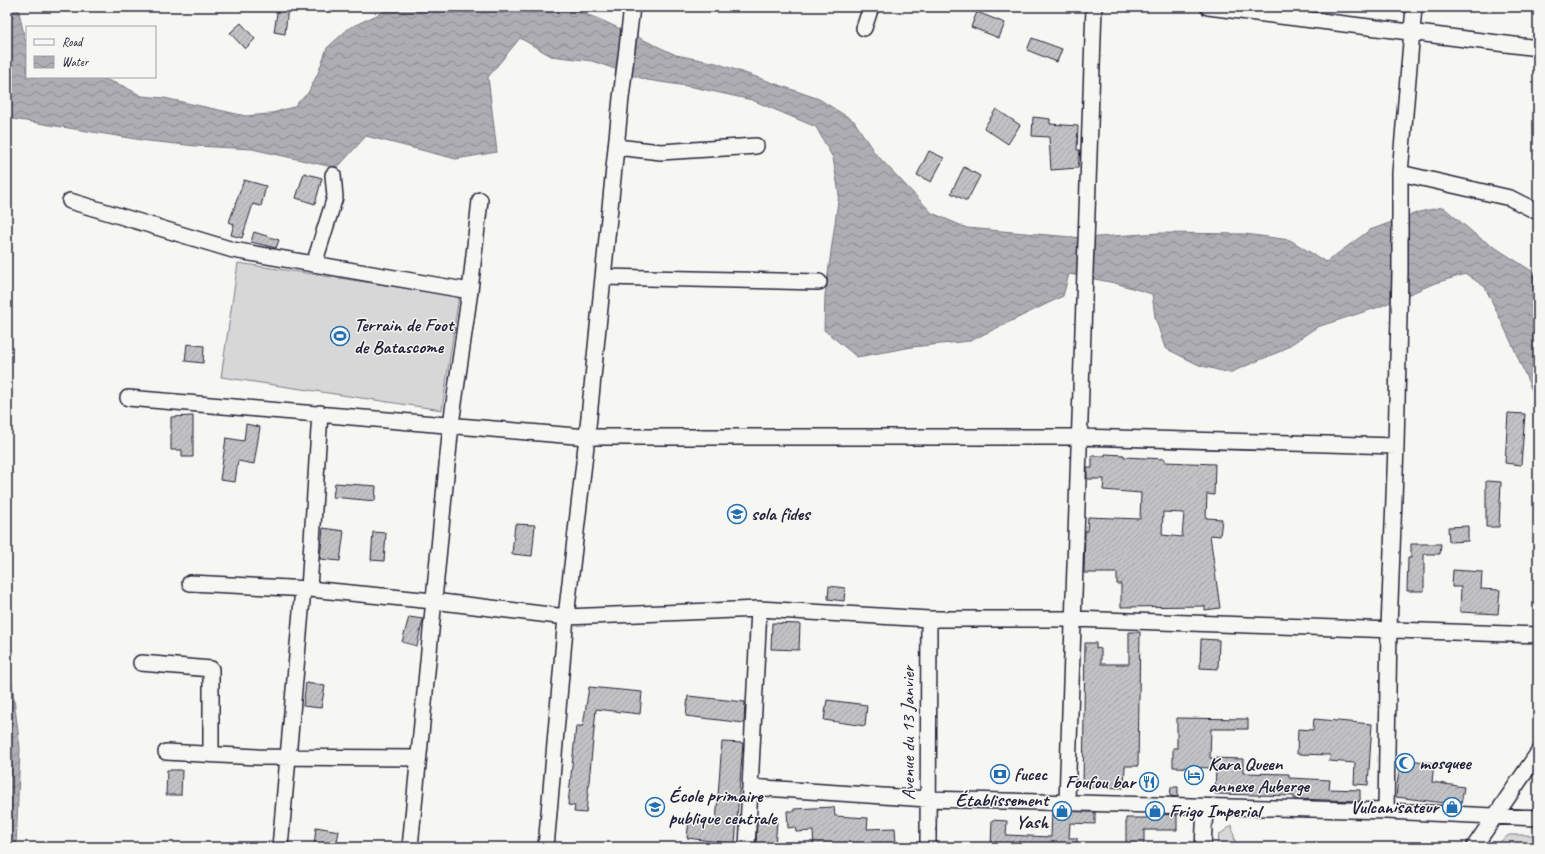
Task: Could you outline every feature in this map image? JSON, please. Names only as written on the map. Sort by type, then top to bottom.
[{"type":"street","points":[[864,28],[871,7]]},
{"type":"street","points":[[1067,801],[1094,7]]},
{"type":"street","points":[[1208,7],[1230,8],[1538,48]]},
{"type":"street","points":[[1386,812],[1389,628],[1396,446],[1400,272],[1400,173],[1414,7]]},
{"type":"street","points":[[546,847],[566,617],[587,437],[621,98],[632,10]]},
{"type":"street","points":[[616,147],[661,152],[756,146]]},
{"type":"street","points":[[1400,173],[1510,198],[1538,212]]},
{"type":"street","points":[[314,264],[335,197],[333,175]]},
{"type":"street","points":[[410,847],[417,758],[451,424],[470,291],[480,200]]},
{"type":"street","points":[[70,201],[233,250],[470,291]]},
{"type":"street","points":[[603,277],[819,282]]},
{"type":"street","points":[[128,398],[451,424],[587,437],[1080,437],[1396,446]]},
{"type":"street","points":[[280,847],[306,589],[320,413]]},
{"type":"street","points":[[190,583],[306,589],[433,601],[566,617],[759,609],[929,619],[1073,619],[1538,634]]},
{"type":"street","points":[[747,847],[759,609]]},
{"type":"street","name":"Avenue du 13 Janvier","points":[[928,847],[927,799],[929,619]]},
{"type":"street","points":[[141,663],[211,669],[211,754]]},
{"type":"street","points":[[166,752],[257,757],[417,758]]},
{"type":"street","points":[[1474,847],[1538,753]]},
{"type":"street","points":[[751,787],[927,799],[1067,801],[1205,808],[1386,812],[1538,818]]},
{"type":"street","points":[[1203,847],[1205,808]]},
{"type":"shaded area","name":"Terrain de Foot de Batascome","points":[[238,263],[459,296],[442,410],[221,377]]},
{"type":"shaded area","points":[[1232,825],[1236,847],[1217,847],[1219,835]]},
{"type":"shaded area","points":[[1509,835],[1538,835],[1538,847],[1496,847]]},
{"type":"water","points":[[7,7],[18,7],[26,40],[26,78],[102,78],[123,86],[142,96],[164,98],[246,116],[269,114],[293,107],[308,93],[318,73],[327,48],[349,28],[394,7],[565,7],[599,19],[676,55],[716,63],[819,99],[854,121],[874,152],[932,213],[967,228],[1083,238],[1159,233],[1245,234],[1290,240],[1326,262],[1370,230],[1419,212],[1443,207],[1477,236],[1538,275],[1538,466],[1536,400],[1513,346],[1485,287],[1466,274],[1435,283],[1379,307],[1317,327],[1281,351],[1229,373],[1199,365],[1165,348],[1155,317],[1152,294],[1115,283],[1069,274],[1063,296],[970,341],[912,347],[857,357],[824,330],[825,295],[839,194],[833,158],[816,127],[752,100],[693,87],[647,80],[592,61],[551,56],[520,38],[488,77],[497,152],[456,159],[366,136],[337,168],[252,149],[196,146],[148,141],[7,118]]},
{"type":"water","points":[[7,642],[20,748],[16,847],[7,847]]},
{"type":"building","points":[[278,7],[288,7],[285,34],[274,32]]},
{"type":"building","points":[[977,12],[1005,23],[999,38],[971,27]]},
{"type":"building","points":[[241,23],[255,39],[245,49],[230,33]]},
{"type":"building","points":[[1032,38],[1062,49],[1057,62],[1027,50]]},
{"type":"building","points":[[996,109],[1020,125],[1008,144],[984,128]]},
{"type":"building","points":[[1033,117],[1050,119],[1050,124],[1078,126],[1077,150],[1080,150],[1078,168],[1051,170],[1049,137],[1032,136]]},
{"type":"building","points":[[929,151],[944,158],[931,182],[917,175]]},
{"type":"building","points":[[964,167],[980,176],[967,201],[951,193]]},
{"type":"building","points":[[304,173],[322,178],[315,204],[296,198]]},
{"type":"building","points":[[244,180],[266,186],[261,206],[253,204],[242,238],[231,235],[234,224],[229,222]]},
{"type":"building","points":[[254,232],[279,240],[276,248],[251,242]]},
{"type":"building","points":[[187,344],[204,346],[203,363],[185,361]]},
{"type":"building","points":[[1508,413],[1525,414],[1521,465],[1505,463]]},
{"type":"building","points":[[193,416],[193,457],[182,457],[182,450],[171,450],[171,417]]},
{"type":"building","points":[[246,424],[260,427],[254,464],[238,461],[235,482],[220,480],[226,438],[244,441]]},
{"type":"building","points":[[1105,454],[1124,455],[1124,457],[1165,459],[1165,462],[1215,464],[1214,495],[1207,494],[1206,518],[1222,519],[1220,536],[1210,535],[1220,608],[1205,610],[1205,606],[1121,607],[1121,584],[1117,584],[1117,573],[1084,573],[1085,531],[1087,531],[1088,517],[1140,519],[1141,493],[1103,490],[1104,479],[1087,479],[1087,468],[1092,468],[1092,456],[1105,456]],"holes":[[[1163,512],[1184,513],[1182,537],[1162,535]]]},
{"type":"building","points":[[1486,481],[1501,482],[1499,527],[1486,527]]},
{"type":"building","points":[[335,483],[376,486],[375,501],[333,497]]},
{"type":"building","points":[[515,524],[535,525],[532,556],[512,554]]},
{"type":"building","points":[[1468,526],[1468,541],[1449,542],[1448,527]]},
{"type":"building","points":[[323,528],[344,531],[340,561],[320,559]]},
{"type":"building","points":[[373,532],[386,533],[384,561],[371,560]]},
{"type":"building","points":[[1411,544],[1441,544],[1440,554],[1424,554],[1424,591],[1407,591],[1408,558],[1411,558]]},
{"type":"building","points":[[1453,570],[1482,572],[1481,589],[1500,590],[1498,614],[1460,612],[1461,587],[1452,587]]},
{"type":"building","points":[[829,586],[845,588],[844,601],[828,599]]},
{"type":"building","points":[[409,617],[423,619],[417,646],[402,642]]},
{"type":"building","points":[[772,623],[800,624],[799,650],[771,649]]},
{"type":"building","points":[[1129,632],[1140,632],[1138,766],[1125,766],[1124,788],[1083,787],[1085,643],[1096,643],[1096,648],[1101,649],[1101,664],[1129,664]]},
{"type":"building","points":[[1201,639],[1219,640],[1218,669],[1200,668]]},
{"type":"building","points":[[306,683],[325,686],[321,708],[303,706]]},
{"type":"building","points":[[589,687],[642,692],[640,714],[596,709],[586,813],[574,812],[575,806],[568,805],[576,726],[583,726]]},
{"type":"building","points":[[688,696],[745,702],[744,723],[686,716]]},
{"type":"building","points":[[827,700],[867,705],[865,726],[824,720]]},
{"type":"building","points":[[1177,718],[1248,719],[1248,729],[1211,729],[1210,758],[1243,759],[1243,773],[1289,774],[1289,778],[1330,780],[1329,789],[1360,790],[1360,801],[1294,799],[1294,796],[1215,794],[1216,768],[1173,767],[1173,748],[1177,748]]},
{"type":"building","points":[[1314,719],[1372,724],[1368,785],[1354,784],[1355,763],[1329,761],[1330,755],[1297,754],[1298,729],[1313,730]]},
{"type":"building","points":[[722,742],[743,743],[735,844],[687,838],[689,820],[716,823]]},
{"type":"building","points":[[1400,759],[1434,763],[1432,782],[1464,787],[1461,805],[1396,797]]},
{"type":"building","points":[[167,770],[182,770],[181,795],[166,795]]},
{"type":"building","points":[[1171,787],[1178,787],[1178,797],[1170,796]]},
{"type":"building","points":[[834,807],[835,816],[868,818],[867,829],[895,828],[896,844],[866,845],[866,847],[814,847],[813,831],[796,832],[795,827],[788,828],[787,811],[794,811],[794,809]]},
{"type":"building","points":[[1052,811],[1095,812],[1095,824],[1070,823],[1069,838],[1077,838],[1077,847],[991,847],[992,820],[1007,821],[1006,835],[1051,837]]},
{"type":"building","points":[[1147,814],[1177,815],[1177,830],[1144,830],[1144,847],[1126,847],[1126,818],[1147,818]]},
{"type":"building","points":[[757,821],[777,822],[775,847],[756,847]]},
{"type":"building","points":[[316,827],[339,831],[336,847],[314,847]]},
{"type":"place","name":"Terrain de Foot de Batascome","points":[[340,336]]},
{"type":"place","name":"sola fides","points":[[737,514]]},
{"type":"place","name":"mosquee","points":[[1405,763]]},
{"type":"place","name":"fucec","points":[[1000,774]]},
{"type":"place","name":"Kara Queen annexe Auberge","points":[[1194,775]]},
{"type":"place","name":"Foufou bar","points":[[1149,782]]},
{"type":"place","name":"École primaire publique centrale","points":[[655,807]]},
{"type":"place","name":"Vulcanisateur","points":[[1452,807]]},
{"type":"place","name":"Établissement Yash","points":[[1062,811]]},
{"type":"place","name":"Frigo Imperial","points":[[1155,811]]}]
